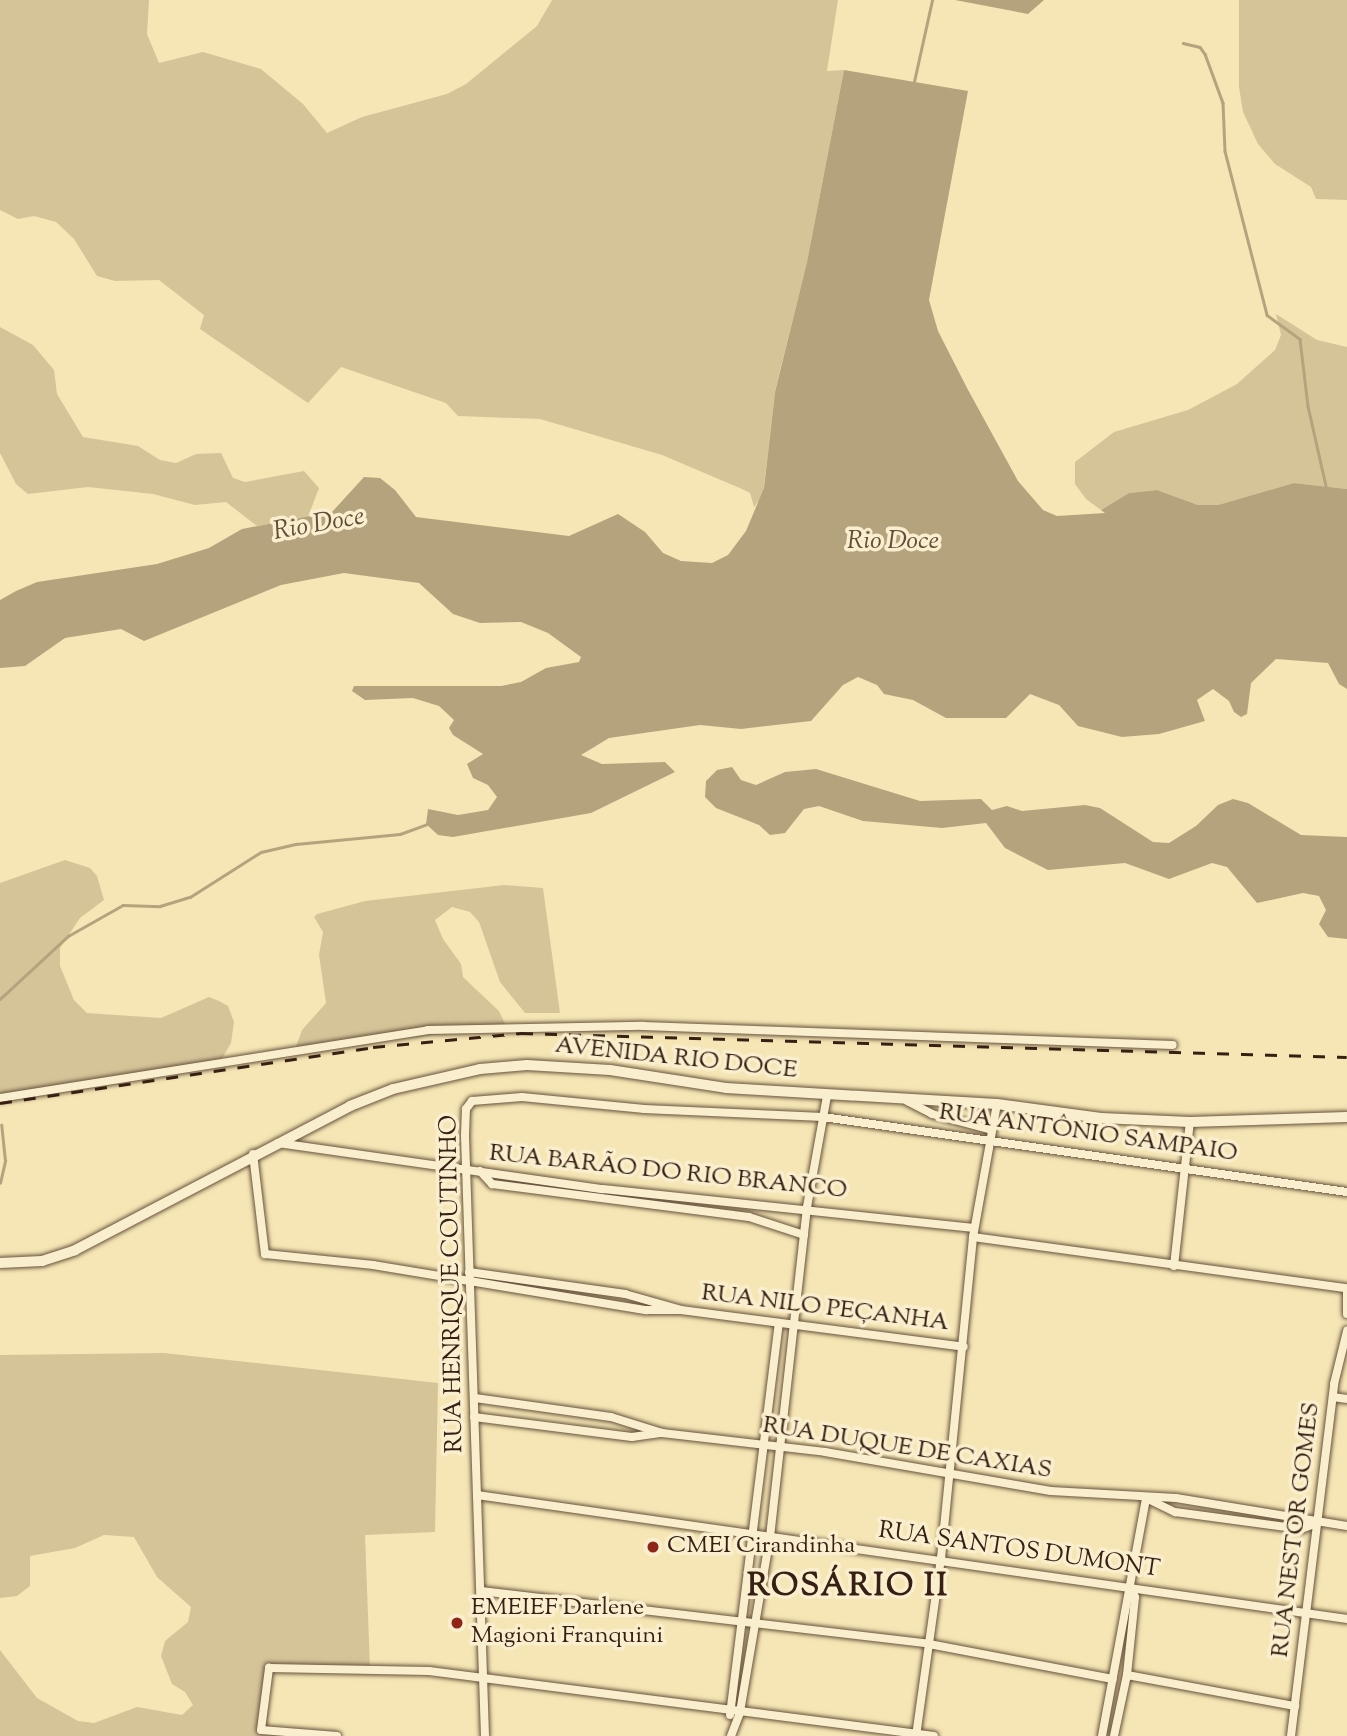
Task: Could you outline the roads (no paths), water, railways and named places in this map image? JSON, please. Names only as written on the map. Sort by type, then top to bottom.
[{"type":"street","points":[[0,1098],[428,1030],[629,1026],[1173,1045]]},
{"type":"street","name":"AVENIDA RIO DOCE","points":[[0,1263],[42,1261],[75,1250],[275,1142],[393,1089],[480,1069],[527,1065],[610,1070],[726,1088],[907,1101],[997,1104],[1101,1118],[1190,1122],[1347,1117]]},
{"type":"street","name":"RUA HENRIQUE COUTINHO","points":[[485,1736],[466,1109],[476,1099],[494,1096],[644,1109],[823,1117]]},
{"type":"street","points":[[731,1736],[733,1721],[740,1712],[757,1621],[795,1325],[807,1207],[827,1096]]},
{"type":"street","points":[[907,1101],[932,1114],[992,1130]]},
{"type":"street","points":[[916,1734],[941,1559],[974,1228],[997,1104]]},
{"type":"street","name":"RUA ANTÔNIO SAMPAIO","points":[[823,1117],[1186,1166],[1347,1192]]},
{"type":"street","points":[[1174,1266],[1190,1122]]},
{"type":"street","name":"RUA BARÃO DO RIO BRANCO","points":[[275,1142],[603,1189],[807,1207],[974,1228]]},
{"type":"street","name":"RUA NILO PEÇANHA","points":[[253,1154],[265,1254],[458,1278],[471,1284],[646,1310],[681,1310],[964,1347]]},
{"type":"street","points":[[480,1171],[492,1184],[749,1217],[804,1235]]},
{"type":"street","points":[[973,1237],[1347,1289],[1347,1314]]},
{"type":"street","points":[[458,1278],[471,1271]]},
{"type":"street","name":"RUA NILO PEÇANHA","points":[[471,1271],[625,1294],[681,1310]]},
{"type":"street","points":[[733,1721],[728,1711],[756,1535],[779,1323]]},
{"type":"street","name":"RUA NESTOR GOMES","points":[[1291,1736],[1333,1397],[1347,1331]]},
{"type":"street","points":[[1333,1397],[1347,1399]]},
{"type":"street","name":"RUA DUQUE DE CAXIAS","points":[[475,1398],[611,1417],[662,1433],[779,1447],[1051,1491],[1146,1499],[1176,1498],[1303,1515],[1317,1523],[1347,1526]]},
{"type":"street","name":"RUA DUQUE DE CAXIAS","points":[[474,1417],[632,1437],[662,1433]]},
{"type":"street","name":"RUA SANTOS DUMONT","points":[[477,1495],[941,1559],[1347,1619]]},
{"type":"street","points":[[1102,1736],[1146,1499]]},
{"type":"street","name":"RUA DUQUE DE CAXIAS","points":[[1146,1499],[1175,1512],[1301,1529],[1317,1523]]},
{"type":"street","points":[[1114,1736],[1127,1675],[1135,1597],[1130,1586]]},
{"type":"street","points":[[481,1591],[757,1621],[929,1644],[1113,1679]]},
{"type":"street","points":[[337,1736],[265,1733],[260,1723],[265,1673],[272,1667],[288,1665],[484,1677],[934,1736]]},
{"type":"street","points":[[1127,1675],[1295,1706]]},
{"type":"water","points":[[955,0],[1044,0],[1028,14]]},
{"type":"water","name":"Rio Doce","points":[[844,70],[968,91],[929,300],[938,331],[967,388],[1018,481],[1043,510],[1057,516],[1105,513],[1101,510],[1129,493],[1157,490],[1198,505],[1218,505],[1294,483],[1347,489],[1347,689],[1339,684],[1328,663],[1276,659],[1251,683],[1247,714],[1241,717],[1234,712],[1229,701],[1213,689],[1197,700],[1205,721],[1159,734],[1122,737],[1078,726],[1059,705],[1030,694],[1006,718],[946,718],[913,700],[884,694],[877,685],[858,677],[843,685],[811,721],[741,729],[700,725],[609,738],[581,755],[602,764],[665,762],[675,772],[591,813],[453,837],[438,835],[426,824],[428,809],[458,815],[488,810],[497,797],[488,785],[473,778],[467,764],[483,754],[453,735],[449,728],[454,720],[439,706],[413,698],[365,700],[352,691],[354,686],[501,686],[521,682],[546,668],[579,662],[581,657],[548,633],[521,622],[480,623],[453,614],[419,583],[344,573],[281,585],[144,641],[121,629],[65,638],[25,666],[0,668],[0,600],[16,591],[37,582],[157,564],[209,548],[242,529],[332,512],[364,477],[380,478],[395,490],[416,517],[569,536],[618,514],[645,532],[663,553],[681,561],[712,563],[728,555],[746,531],[764,488],[775,392],[807,262]]},
{"type":"water","points":[[732,767],[741,780],[756,785],[785,772],[816,769],[920,801],[981,799],[992,810],[1007,806],[1022,811],[1085,805],[1100,808],[1153,842],[1169,843],[1196,826],[1218,805],[1233,799],[1248,803],[1301,835],[1347,837],[1347,939],[1328,937],[1319,924],[1326,910],[1319,896],[1303,893],[1257,903],[1227,867],[1212,863],[1169,879],[1125,863],[1048,870],[1005,848],[986,823],[942,828],[863,821],[819,806],[804,809],[785,833],[770,835],[759,825],[716,808],[705,797],[706,781],[717,770]]},
{"type":"waterway","points":[[913,86],[932,0]]},
{"type":"waterway","points":[[1183,43],[1200,47],[1205,54],[1223,103],[1225,151],[1267,315],[1300,339],[1308,406],[1326,486]]},
{"type":"waterway","points":[[0,999],[68,936],[123,905],[160,906],[190,897],[261,852],[296,844],[400,834],[427,824]]},
{"type":"waterway","points":[[0,1183],[5,1161],[1,1125]]},
{"type":"railway","points":[[0,1103],[373,1047],[521,1033],[1347,1057]]},
{"type":"place","name":"CMEI Cirandinha","points":[[653,1547]]},
{"type":"place","name":"EMEIEF Darlene Magioni Franquini","points":[[457,1623]]},
{"type":"district","name":"ROSÁRIO II","points":[[848,1587]]}]
